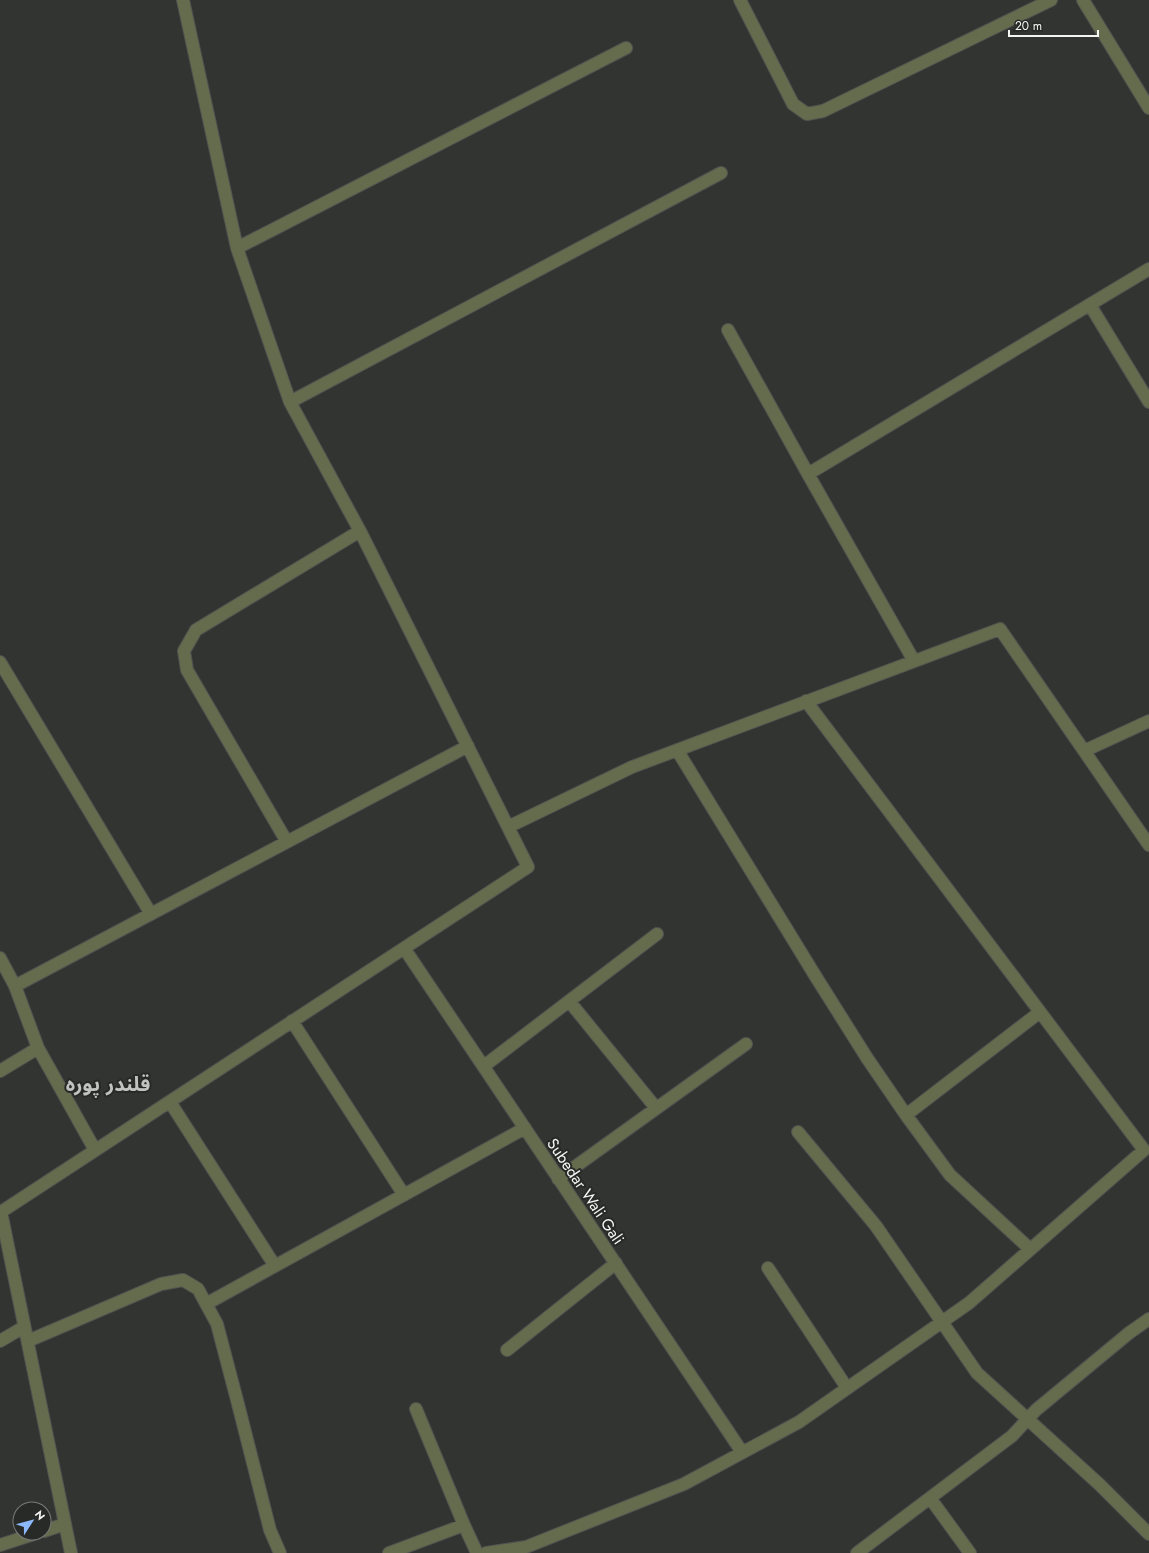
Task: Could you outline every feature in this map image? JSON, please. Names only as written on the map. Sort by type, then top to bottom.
[{"type":"street","points":[[71,1553],[1,1212],[528,867],[360,531],[290,402],[237,248],[183,0]]},
{"type":"street","points":[[740,0],[793,104],[807,114],[823,111],[1051,0]]},
{"type":"street","points":[[1083,0],[1149,108]]},
{"type":"street","points":[[237,248],[626,48]]},
{"type":"street","points":[[290,402],[721,172]]},
{"type":"street","points":[[808,474],[1149,269]]},
{"type":"street","points":[[1090,304],[1149,402]]},
{"type":"street","points":[[728,330],[914,661]]},
{"type":"street","points":[[287,842],[187,670],[184,651],[196,630],[360,531]]},
{"type":"street","points":[[508,827],[632,767],[1000,629],[1149,845]]},
{"type":"street","points":[[0,662],[151,914]]},
{"type":"street","points":[[486,1553],[526,1547],[684,1484],[799,1422],[969,1303],[1030,1249],[1146,1153],[806,701]]},
{"type":"street","points":[[1084,750],[1149,721]]},
{"type":"street","points":[[15,986],[468,746]]},
{"type":"street","points":[[677,750],[816,977],[867,1058],[906,1115],[950,1175],[1030,1249]]},
{"type":"street","points":[[484,1066],[657,934]]},
{"type":"street","name":"Subedar Wali Gali","points":[[404,948],[742,1452]]},
{"type":"street","points":[[0,958],[15,986],[38,1048],[95,1150]]},
{"type":"street","points":[[569,1001],[656,1108]]},
{"type":"street","points":[[906,1115],[1040,1012]]},
{"type":"street","points":[[292,1021],[404,1195]]},
{"type":"street","points":[[558,1179],[746,1044]]},
{"type":"street","points":[[0,1071],[38,1048]]},
{"type":"street","points":[[170,1102],[275,1266]]},
{"type":"street","points":[[206,1304],[525,1128]]},
{"type":"street","points":[[798,1132],[876,1226],[943,1321],[977,1373],[1149,1534]]},
{"type":"street","points":[[507,1350],[616,1264]]},
{"type":"street","points":[[768,1268],[847,1388]]},
{"type":"street","points":[[28,1342],[161,1284],[183,1280],[198,1289],[217,1324],[270,1530],[280,1553]]},
{"type":"street","points":[[857,1553],[1012,1436],[1036,1410],[1129,1333],[1149,1320]]},
{"type":"street","points":[[0,1341],[24,1327]]},
{"type":"street","points":[[416,1409],[477,1553]]},
{"type":"street","points":[[930,1498],[970,1553]]},
{"type":"street","points":[[52,1528],[65,1524]]},
{"type":"street","points":[[389,1553],[464,1525]]},
{"type":"street","points":[[0,1545],[12,1541]]},
{"type":"district","name":"قلندر پورہ","points":[[108,1084]]}]
